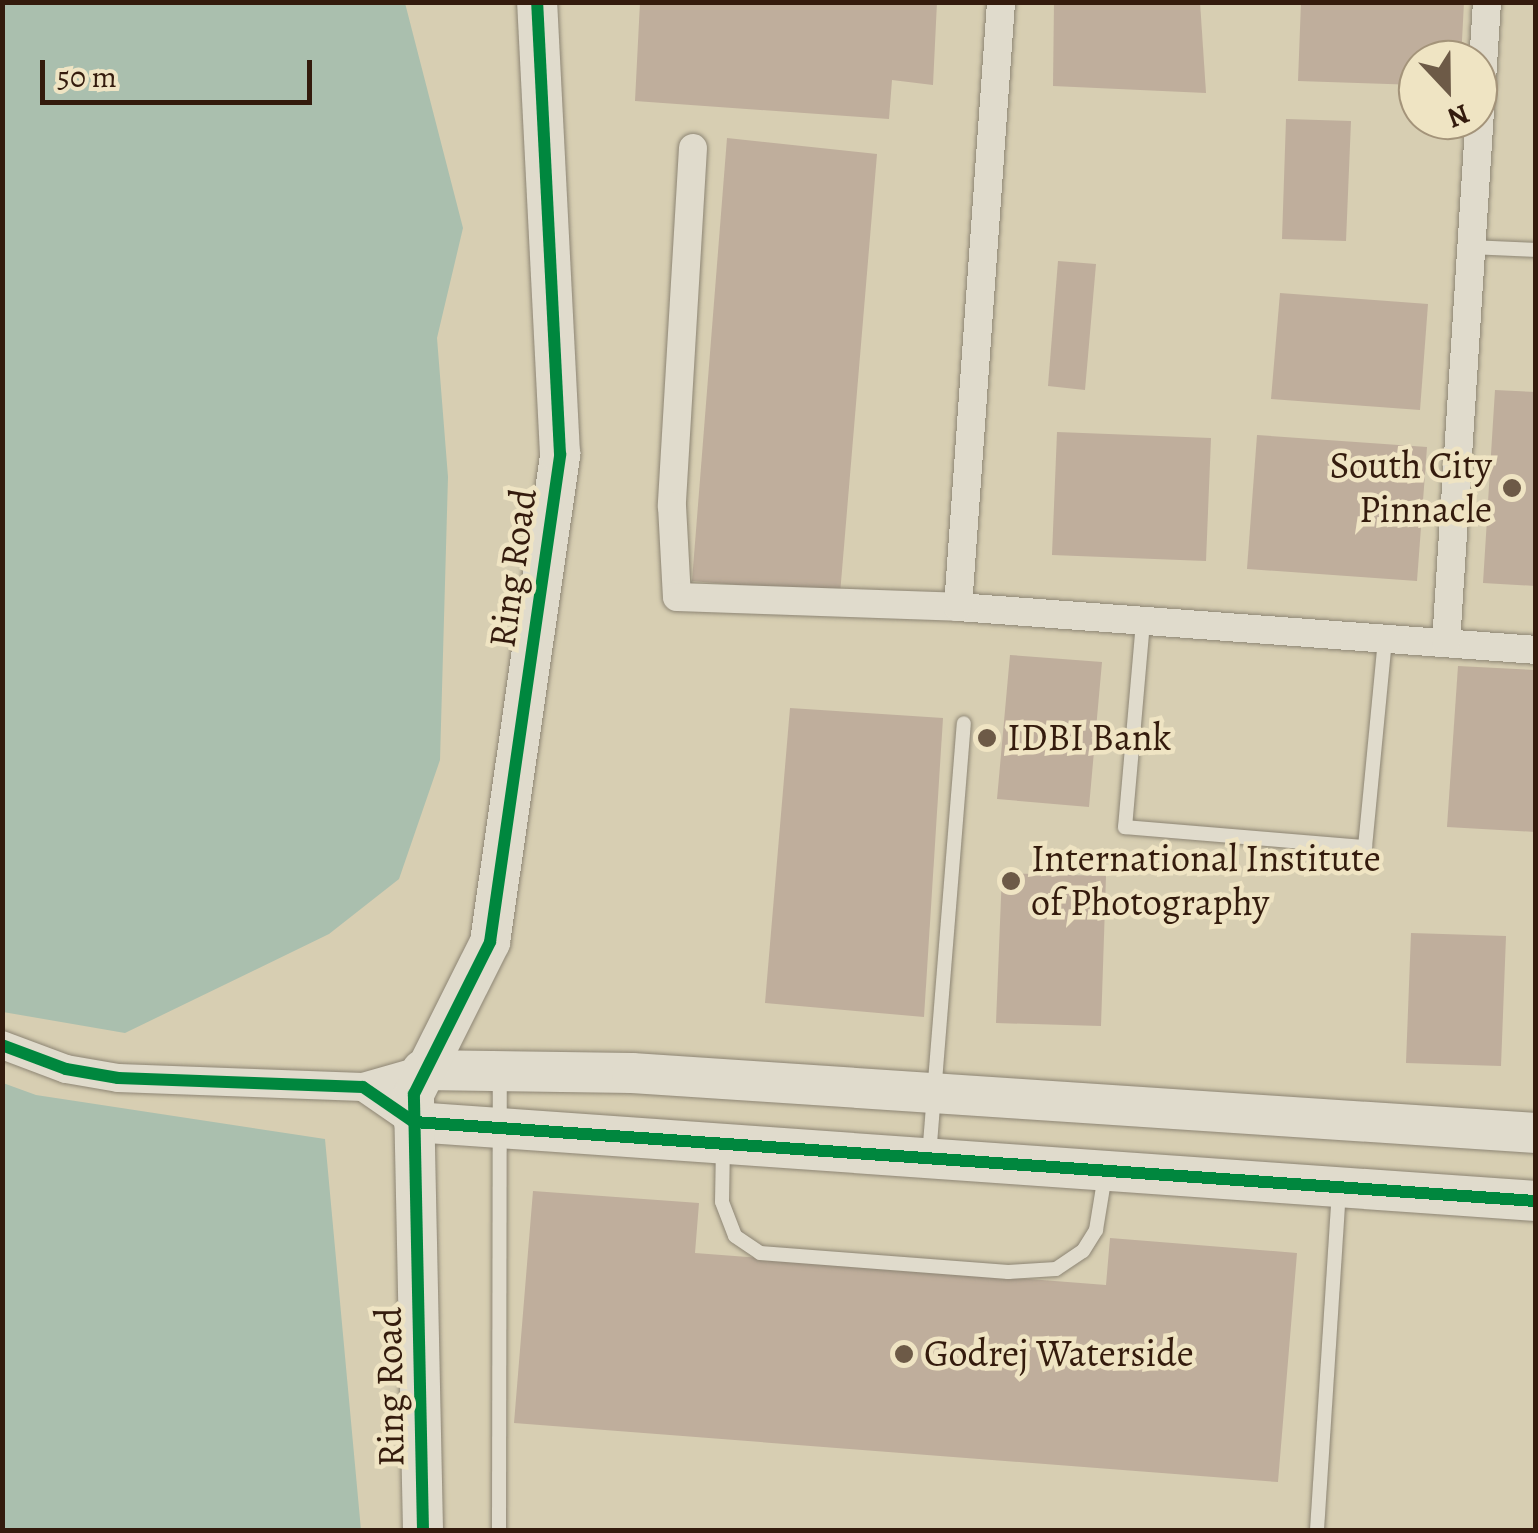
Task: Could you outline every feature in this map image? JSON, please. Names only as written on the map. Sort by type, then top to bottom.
[{"type":"street","name":"Ring Road","points":[[423,1530],[414,1122],[422,1070],[472,988],[490,942],[560,454],[537,2]]},
{"type":"street","points":[[958,607],[1001,2]]},
{"type":"street","points":[[1446,644],[1487,2]]},
{"type":"street","points":[[694,148],[672,506],[677,597],[958,607],[1536,650]]},
{"type":"street","points":[[2,1044],[66,1069],[118,1078],[363,1087],[422,1070],[632,1073],[1536,1133]]},
{"type":"street","points":[[363,1087],[414,1122],[496,1123],[1105,1174],[1536,1201]]},
{"type":"lane","points":[[1471,247],[1536,250]]},
{"type":"lane","points":[[1143,622],[1125,827],[1366,847],[1385,640]]},
{"type":"lane","points":[[928,1159],[964,723]]},
{"type":"lane","points":[[499,1530],[496,1123],[500,1070]]},
{"type":"lane","points":[[724,1141],[722,1202],[735,1236],[760,1253],[1008,1272],[1056,1269],[1083,1251],[1096,1230],[1105,1174]]},
{"type":"lane","points":[[1317,1530],[1339,1189]]},
{"type":"shaded area","points":[[2,3],[405,3],[463,228],[437,338],[448,477],[440,760],[399,879],[329,934],[125,1033],[3,1012]]},
{"type":"shaded area","points":[[3,1083],[36,1095],[325,1139],[361,1530],[3,1530]]},
{"type":"building","points":[[640,2],[937,2],[933,85],[892,80],[889,119],[635,101]]},
{"type":"building","points":[[1054,2],[1200,2],[1206,93],[1053,86]]},
{"type":"building","points":[[1301,2],[1464,2],[1462,40],[1398,40],[1398,84],[1298,81]]},
{"type":"building","points":[[1286,119],[1351,121],[1346,241],[1282,239]]},
{"type":"building","points":[[727,138],[877,154],[840,594],[692,581]]},
{"type":"building","points":[[1058,261],[1096,264],[1085,390],[1048,386]]},
{"type":"building","points":[[1280,293],[1428,304],[1420,410],[1271,399]]},
{"type":"building","name":"South City Pinnacle","points":[[1495,390],[1536,392],[1536,586],[1483,583]]},
{"type":"building","points":[[1057,432],[1211,438],[1206,561],[1052,555]]},
{"type":"building","points":[[1257,435],[1427,447],[1417,581],[1247,569]]},
{"type":"building","points":[[1010,655],[1102,662],[1089,807],[997,799]]},
{"type":"building","points":[[1458,666],[1536,670],[1536,832],[1447,827]]},
{"type":"building","points":[[790,708],[943,718],[924,1017],[765,1003]]},
{"type":"building","points":[[1002,873],[1106,876],[1101,1026],[996,1023]]},
{"type":"building","points":[[1411,933],[1506,936],[1501,1066],[1406,1063]]},
{"type":"building","name":"Godrej Waterside","points":[[533,1191],[699,1203],[695,1253],[1106,1285],[1110,1238],[1297,1253],[1278,1482],[514,1423]]},
{"type":"cycle path","points":[[423,1530],[414,1094],[490,942],[560,454],[537,2]]},
{"type":"cycle path","points":[[2,1045],[66,1069],[118,1078],[363,1087],[414,1122],[1536,1201]]},
{"type":"place","name":"South City Pinnacle","points":[[1512,488]]},
{"type":"place","name":"IDBI Bank","points":[[987,738]]},
{"type":"place","name":"International Institute of Photography","points":[[1011,881]]},
{"type":"place","name":"Godrej Waterside","points":[[904,1354]]}]
